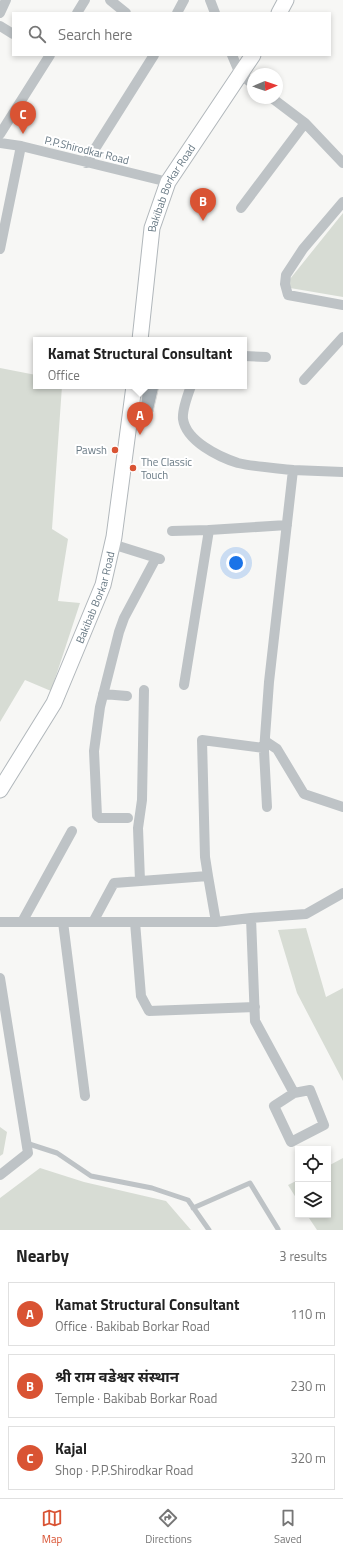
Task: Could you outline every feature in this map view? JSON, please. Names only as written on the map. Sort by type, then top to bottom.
[{"type":"street","points":[[0,13],[6,0]]},
{"type":"street","points":[[78,12],[85,0]]},
{"type":"street","points":[[110,0],[125,12]]},
{"type":"street","points":[[178,12],[184,0]]},
{"type":"street","points":[[210,0],[215,12]]},
{"type":"street","points":[[280,12],[286,0]]},
{"type":"street","points":[[0,26],[12,33]]},
{"type":"street","points":[[0,134],[48,56]]},
{"type":"street","points":[[86,163],[153,56]]},
{"type":"street","points":[[232,56],[240,74],[247,79]]},
{"type":"street","name":"Bakibab Borkar Road","points":[[140,337],[152,228],[168,182],[252,56]]},
{"type":"street","points":[[280,104],[305,124],[343,163]]},
{"type":"street","points":[[241,208],[305,124]]},
{"type":"street","name":"P.P.Shirodkar Road","points":[[0,143],[21,146],[168,182]]},
{"type":"street","points":[[0,250],[21,146]]},
{"type":"street","points":[[343,202],[303,249],[286,275],[285,284],[288,295],[343,305]]},
{"type":"street","points":[[304,380],[343,336]]},
{"type":"street","points":[[247,356],[266,357]]},
{"type":"street","name":"Bakibab Borkar Road","points":[[0,790],[54,703],[103,585],[112,544],[134,389]]},
{"type":"street","points":[[190,389],[183,419],[191,436],[214,453],[239,463],[293,470],[343,472]]},
{"type":"street","points":[[268,807],[265,745],[269,682],[293,470]]},
{"type":"street","points":[[172,531],[287,525]]},
{"type":"street","points":[[184,685],[209,530]]},
{"type":"street","points":[[112,544],[158,558],[124,618],[119,632],[100,707],[94,751],[97,816],[100,818],[128,818]]},
{"type":"street","points":[[140,881],[138,828],[142,800],[144,690]]},
{"type":"street","points":[[103,694],[127,696]]},
{"type":"street","points":[[216,922],[205,857],[202,740],[265,745],[277,749],[304,794],[343,807]]},
{"type":"street","points":[[22,922],[72,831]]},
{"type":"street","points":[[93,922],[114,883],[208,876]]},
{"type":"street","points":[[0,922],[216,922],[306,914],[343,893]]},
{"type":"street","points":[[251,918],[255,1021],[294,1092]]},
{"type":"street","points":[[63,922],[85,1096]]},
{"type":"street","points":[[135,922],[141,996],[149,1011],[255,1007]]},
{"type":"street","points":[[0,978],[28,1153],[0,1175]]},
{"type":"street","points":[[310,1090],[324,1125],[291,1142],[274,1106],[294,1092],[310,1090]]},
{"type":"lane","points":[[26,1143],[57,1153],[91,1176],[152,1188],[188,1200],[209,1230]]},
{"type":"lane","points":[[193,1208],[250,1183],[278,1230]]},
{"type":"shaded area","points":[[343,213],[343,297],[290,288],[290,279]]},
{"type":"shaded area","points":[[0,368],[33,374],[33,389],[62,389],[52,529],[68,539],[58,601],[80,603],[51,691],[25,680],[0,722]]},
{"type":"shaded area","points":[[306,928],[326,997],[343,988],[343,1081],[297,993],[278,930]]},
{"type":"shaded area","points":[[0,1127],[7,1132],[3,1154],[0,1156]]},
{"type":"shaded area","points":[[343,1158],[343,1230],[317,1230],[309,1218],[331,1218],[331,1164]]},
{"type":"shaded area","points":[[40,1168],[84,1182],[166,1201],[191,1230],[0,1230],[0,1198]]},
{"type":"shaded area","points":[[295,1182],[295,1196],[288,1185]]},
{"type":"building","points":[[143,389],[158,389],[153,412],[140,411]]},
{"type":"place","name":"Kajal","points":[[23,134]]},
{"type":"place","name":"श्री राम वडेश्वर संस्थान","points":[[203,221]]},
{"type":"place","name":"Kamat Structural Consultant","points":[[140,435]]},
{"type":"place","name":"Pawsh","points":[[115,450]]},
{"type":"place","name":"The Classic Touch","points":[[133,468]]}]
